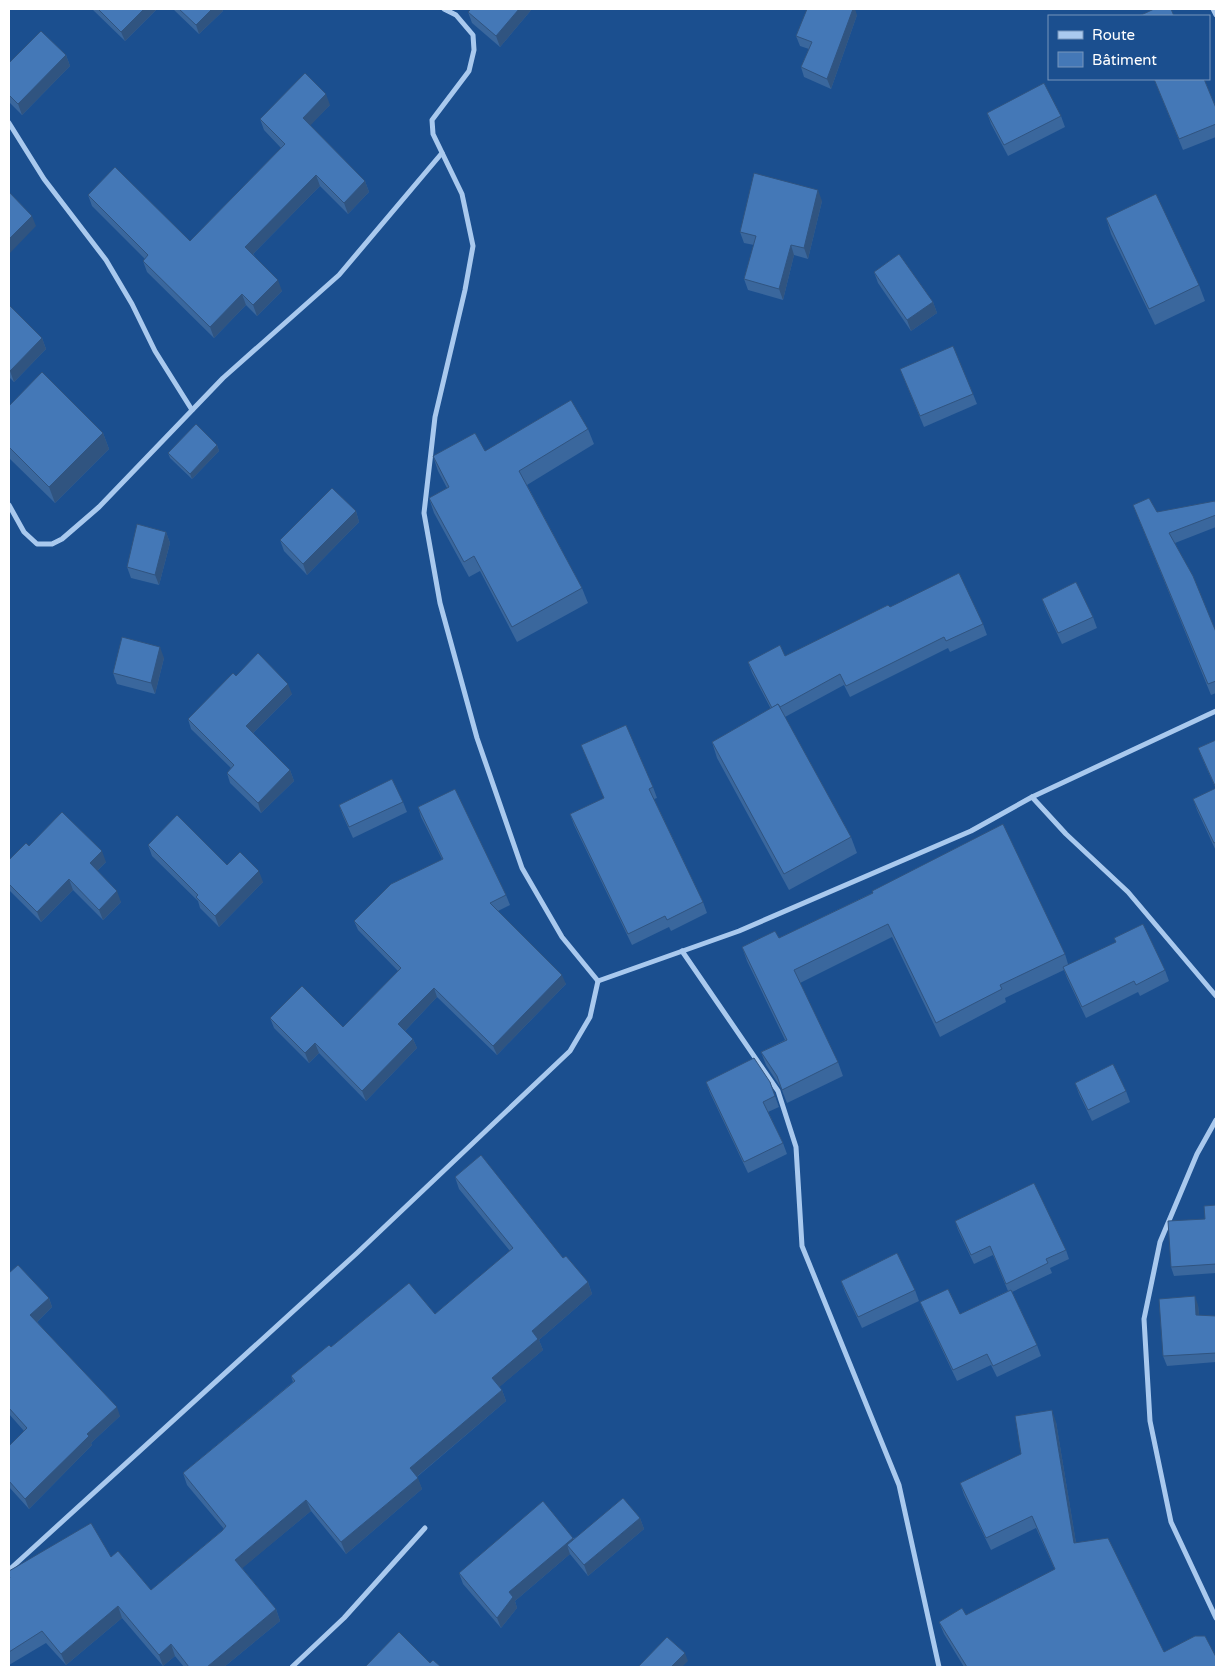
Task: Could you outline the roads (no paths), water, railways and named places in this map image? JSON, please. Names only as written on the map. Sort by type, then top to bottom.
[{"type":"street","points":[[444,9],[456,15],[473,34],[474,50],[469,71],[432,120],[433,134],[462,194],[473,246],[435,417],[424,513],[440,603],[477,738],[522,868],[562,937],[598,981]]},
{"type":"street","points":[[1213,9],[1216,15]]},
{"type":"street","points":[[9,124],[44,179],[106,260],[132,304],[155,351],[192,410]]},
{"type":"street","points":[[9,504],[24,532],[37,544],[52,544],[62,539],[99,507],[223,378],[340,276],[442,153]]},
{"type":"street","points":[[598,981],[739,931],[971,831],[1032,798],[1216,711]]},
{"type":"street","points":[[1032,798],[1066,834],[1128,892],[1216,996]]},
{"type":"street","points":[[682,951],[778,1090],[796,1147],[802,1246],[900,1485],[939,1667]]},
{"type":"street","points":[[9,1570],[357,1253],[570,1051],[590,1018],[598,981]]},
{"type":"street","points":[[1216,1120],[1197,1154],[1160,1242],[1144,1319],[1150,1421],[1171,1522],[1216,1618]]},
{"type":"street","points":[[292,1667],[344,1618],[425,1528]]}]
